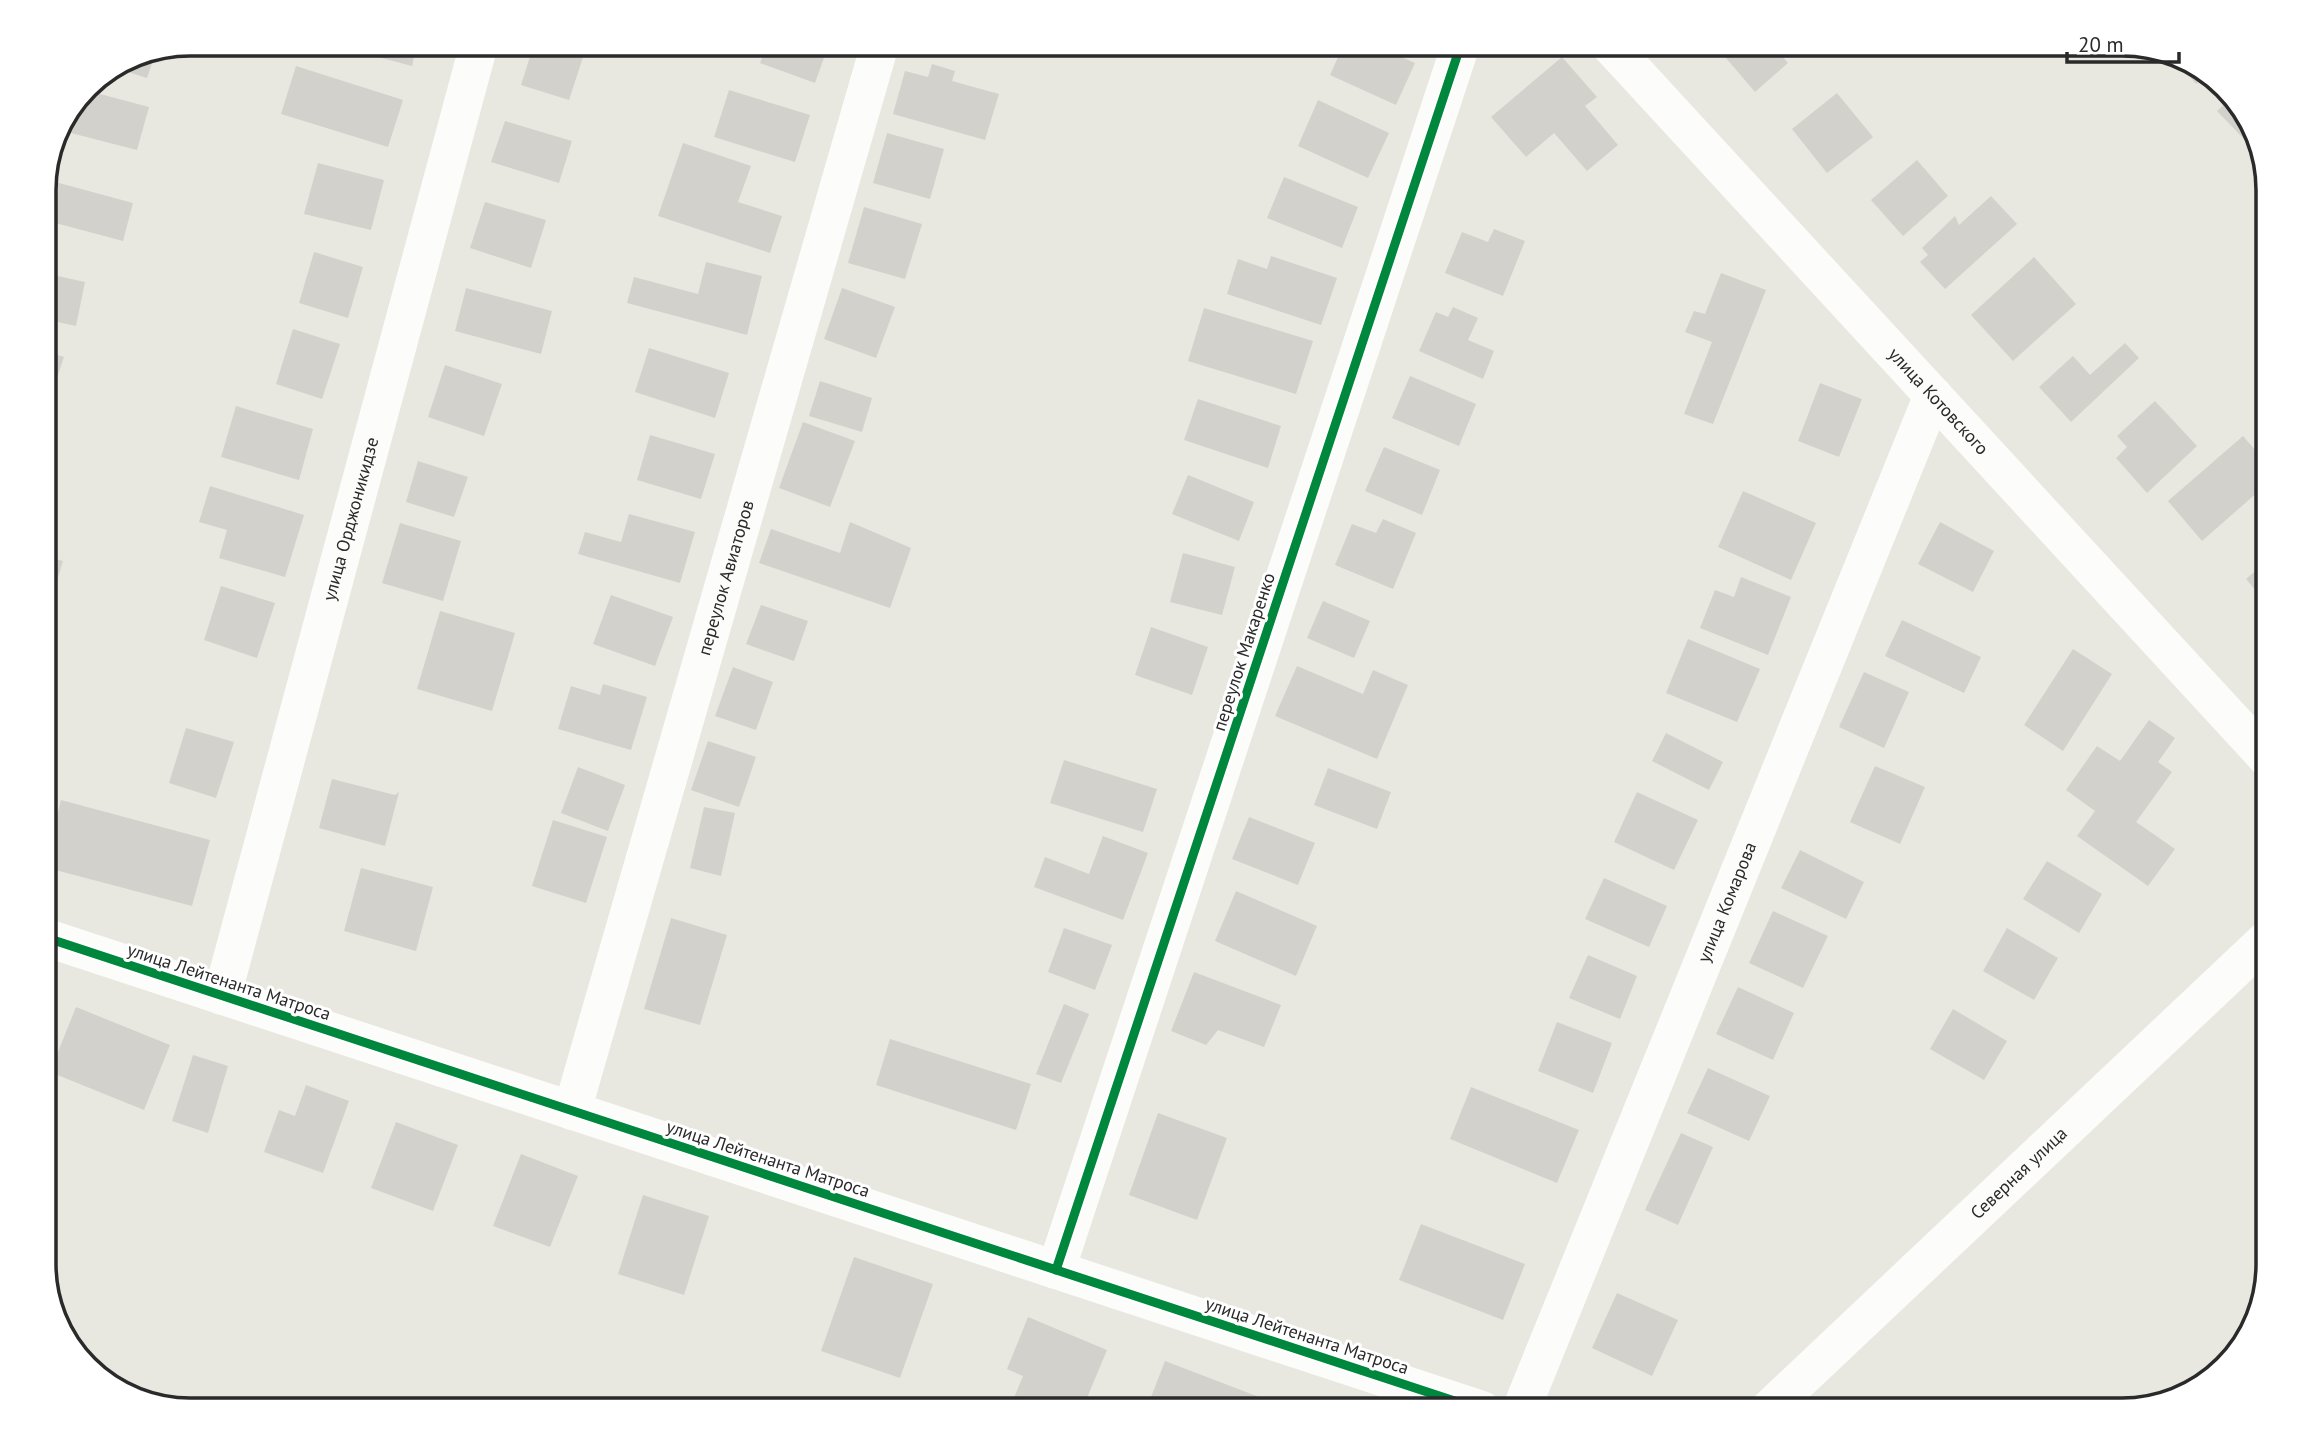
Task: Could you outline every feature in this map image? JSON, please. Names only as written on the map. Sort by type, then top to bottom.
[{"type":"street","name":"улица Орджоникидзе","points":[[222,996],[476,56]]},
{"type":"street","name":"переулок Авиаторов","points":[[572,1111],[877,56]]},
{"type":"street","name":"переулок Макаренко","points":[[1056,1270],[1457,56]]},
{"type":"street","name":"улица Котовского","points":[[1620,56],[2256,746]]},
{"type":"street","name":"улица Комарова","points":[[1526,1398],[1933,395]]},
{"type":"street","name":"улица Лейтенанта Матроса","points":[[56,941],[1445,1398]]},
{"type":"street","name":"Северная улица","points":[[1781,1398],[2256,949]]},
{"type":"building","points":[[374,56],[414,56],[412,66]]},
{"type":"building","points":[[530,56],[583,56],[569,100],[521,85]]},
{"type":"building","points":[[763,56],[825,56],[815,83],[760,63]]},
{"type":"building","points":[[1339,56],[1399,56],[1415,63],[1396,105],[1330,75]]},
{"type":"building","points":[[1724,56],[1782,56],[1788,63],[1755,92]]},
{"type":"building","points":[[1562,57],[1597,97],[1585,106],[1618,145],[1587,171],[1554,133],[1526,157],[1491,117]]},
{"type":"building","points":[[152,62],[147,78],[127,72]]},
{"type":"building","points":[[932,64],[955,71],[952,81],[999,94],[985,140],[893,114],[905,71],[928,77]]},
{"type":"building","points":[[296,66],[403,100],[388,147],[281,114]]},
{"type":"building","points":[[729,90],[810,115],[795,162],[714,137]]},
{"type":"building","points":[[97,93],[149,107],[137,150],[71,133],[79,116]]},
{"type":"building","points":[[1837,93],[1873,137],[1827,173],[1792,129]]},
{"type":"building","points":[[1318,100],[1389,133],[1368,178],[1298,146]]},
{"type":"building","points":[[2224,104],[2246,139],[2245,140],[2217,111]]},
{"type":"building","points":[[505,121],[572,141],[559,183],[491,162]]},
{"type":"building","points":[[887,133],[944,149],[930,199],[873,183]]},
{"type":"building","points":[[683,143],[751,166],[738,202],[782,216],[770,253],[658,216]]},
{"type":"building","points":[[1917,160],[1948,196],[1903,236],[1871,200]]},
{"type":"building","points":[[318,163],[384,180],[371,230],[304,214]]},
{"type":"building","points":[[1284,177],[1358,207],[1342,248],[1267,218]]},
{"type":"building","points":[[56,182],[133,203],[123,241],[56,223]]},
{"type":"building","points":[[1991,196],[2017,224],[1945,289],[1920,262],[1928,255],[1922,248],[1955,216],[1959,225]]},
{"type":"building","points":[[485,202],[546,220],[531,268],[470,248]]},
{"type":"building","points":[[864,207],[922,224],[905,279],[848,263]]},
{"type":"building","points":[[1494,229],[1525,241],[1503,296],[1445,273],[1462,232],[1488,242]]},
{"type":"building","points":[[314,252],[363,267],[348,318],[299,303]]},
{"type":"building","points":[[1271,256],[1337,278],[1321,325],[1227,294],[1238,259],[1267,269]]},
{"type":"building","points":[[2034,257],[2076,304],[2013,361],[1971,315]]},
{"type":"building","points":[[706,262],[762,276],[747,335],[627,303],[634,277],[698,294]]},
{"type":"building","points":[[1721,273],[1766,290],[1713,424],[1684,414],[1712,342],[1685,332],[1694,311],[1705,314]]},
{"type":"building","points":[[56,276],[85,282],[76,326],[56,322]]},
{"type":"building","points":[[466,288],[552,311],[541,354],[455,331]]},
{"type":"building","points":[[842,288],[895,307],[876,358],[824,339]]},
{"type":"building","points":[[1453,307],[1478,318],[1468,340],[1494,351],[1483,379],[1419,351],[1436,312],[1448,317]]},
{"type":"building","points":[[1204,308],[1313,341],[1296,394],[1188,361]]},
{"type":"building","points":[[293,329],[340,344],[322,399],[276,384]]},
{"type":"building","points":[[2125,343],[2139,358],[2071,422],[2039,387],[2073,356],[2090,375]]},
{"type":"building","points":[[649,348],[729,373],[715,418],[635,392]]},
{"type":"building","points":[[56,355],[64,357],[56,381]]},
{"type":"building","points":[[445,365],[502,384],[484,436],[428,417]]},
{"type":"building","points":[[1410,376],[1476,404],[1459,446],[1392,418]]},
{"type":"building","points":[[820,381],[872,398],[862,432],[809,416]]},
{"type":"building","points":[[1820,383],[1862,399],[1839,457],[1798,441]]},
{"type":"building","points":[[1198,399],[1281,426],[1268,468],[1184,440]]},
{"type":"building","points":[[2155,401],[2197,446],[2147,493],[2116,458],[2127,447],[2117,436]]},
{"type":"building","points":[[236,406],[313,429],[299,480],[221,457]]},
{"type":"building","points":[[803,422],[855,441],[830,507],[779,488]]},
{"type":"building","points":[[650,435],[715,454],[701,499],[637,480]]},
{"type":"building","points":[[2243,436],[2256,451],[2256,494],[2202,541],[2168,501]]},
{"type":"building","points":[[1384,447],[1440,470],[1422,515],[1365,491]]},
{"type":"building","points":[[418,461],[468,477],[454,517],[406,502]]},
{"type":"building","points":[[1188,475],[1254,502],[1239,541],[1172,514]]},
{"type":"building","points":[[210,486],[304,515],[285,577],[219,558],[227,530],[199,522]]},
{"type":"building","points":[[1743,491],[1816,523],[1791,580],[1718,547]]},
{"type":"building","points":[[629,514],[695,532],[680,583],[578,554],[585,532],[621,542]]},
{"type":"building","points":[[1383,519],[1416,533],[1393,589],[1335,565],[1352,524],[1376,533]]},
{"type":"building","points":[[850,522],[911,548],[890,608],[759,563],[771,529],[840,553]]},
{"type":"building","points":[[1940,522],[1994,551],[1973,592],[1918,564]]},
{"type":"building","points":[[400,523],[461,541],[443,601],[382,583]]},
{"type":"building","points":[[1183,553],[1235,567],[1222,615],[1170,602]]},
{"type":"building","points":[[56,559],[63,561],[56,584]]},
{"type":"building","points":[[2256,570],[2256,591],[2246,579]]},
{"type":"building","points":[[1741,577],[1791,597],[1768,655],[1700,628],[1715,590],[1734,597]]},
{"type":"building","points":[[221,586],[275,603],[257,658],[204,640]]},
{"type":"building","points":[[611,595],[673,617],[655,666],[593,644]]},
{"type":"building","points":[[1323,601],[1370,621],[1354,658],[1307,638]]},
{"type":"building","points":[[761,605],[808,621],[794,661],[746,644]]},
{"type":"building","points":[[440,611],[515,633],[492,711],[417,689]]},
{"type":"building","points":[[1902,620],[1981,657],[1964,693],[1885,656]]},
{"type":"building","points":[[1151,627],[1208,647],[1192,695],[1135,675]]},
{"type":"building","points":[[1688,639],[1760,669],[1737,722],[1666,693]]},
{"type":"building","points":[[2073,649],[2112,674],[2063,751],[2024,725]]},
{"type":"building","points":[[1297,666],[1363,694],[1373,670],[1408,685],[1377,759],[1275,716]]},
{"type":"building","points":[[733,667],[773,682],[756,730],[715,716]]},
{"type":"building","points":[[1864,672],[1909,692],[1884,748],[1839,727]]},
{"type":"building","points":[[603,684],[647,697],[631,750],[558,729],[571,686],[600,695]]},
{"type":"building","points":[[2149,720],[2175,738],[2158,762],[2172,772],[2136,822],[2175,849],[2148,886],[2077,836],[2095,811],[2066,790],[2097,746],[2120,761]]},
{"type":"building","points":[[186,728],[234,742],[216,798],[169,783]]},
{"type":"building","points":[[1666,733],[1723,762],[1709,790],[1652,761]]},
{"type":"building","points":[[708,741],[756,757],[739,807],[691,790]]},
{"type":"building","points":[[1064,760],[1157,789],[1143,832],[1050,803]]},
{"type":"building","points":[[1875,766],[1925,787],[1900,844],[1850,822]]},
{"type":"building","points":[[578,767],[625,785],[608,831],[561,813]]},
{"type":"building","points":[[1328,768],[1391,792],[1377,829],[1314,805]]},
{"type":"building","points":[[332,779],[395,795],[399,792],[385,846],[319,828]]},
{"type":"building","points":[[1637,792],[1698,820],[1674,870],[1614,842]]},
{"type":"building","points":[[61,800],[210,840],[192,906],[56,870],[56,820]]},
{"type":"building","points":[[704,807],[735,813],[721,876],[690,868]]},
{"type":"building","points":[[1249,817],[1315,843],[1298,885],[1232,859]]},
{"type":"building","points":[[553,820],[607,837],[586,903],[532,886]]},
{"type":"building","points":[[1103,836],[1148,853],[1123,920],[1034,887],[1045,857],[1089,874]]},
{"type":"building","points":[[1800,850],[1864,882],[1846,919],[1781,888]]},
{"type":"building","points":[[2047,861],[2102,894],[2079,933],[2023,899]]},
{"type":"building","points":[[361,868],[433,887],[416,951],[344,931]]},
{"type":"building","points":[[1604,878],[1667,906],[1649,947],[1585,919]]},
{"type":"building","points":[[1236,891],[1317,926],[1296,976],[1215,941]]},
{"type":"building","points":[[1773,911],[1828,936],[1803,988],[1749,963]]},
{"type":"building","points":[[671,918],[727,935],[700,1025],[644,1009]]},
{"type":"building","points":[[1064,928],[1112,945],[1095,990],[1048,972]]},
{"type":"building","points":[[2007,928],[2058,958],[2034,1000],[1983,971]]},
{"type":"building","points":[[1588,955],[1637,976],[1620,1019],[1569,998]]},
{"type":"building","points":[[1194,972],[1281,1005],[1264,1047],[1218,1030],[1206,1045],[1171,1031]]},
{"type":"building","points":[[1738,987],[1794,1013],[1773,1060],[1716,1034]]},
{"type":"building","points":[[1064,1004],[1089,1014],[1061,1083],[1036,1074]]},
{"type":"building","points":[[76,1007],[170,1045],[144,1110],[56,1074],[56,1057]]},
{"type":"building","points":[[1953,1009],[2007,1041],[1984,1080],[1930,1049]]},
{"type":"building","points":[[1557,1022],[1612,1043],[1593,1093],[1538,1071]]},
{"type":"building","points":[[890,1039],[1031,1084],[1016,1130],[876,1085]]},
{"type":"building","points":[[193,1055],[228,1066],[208,1133],[172,1121]]},
{"type":"building","points":[[1708,1068],[1770,1096],[1749,1141],[1687,1113]]},
{"type":"building","points":[[306,1085],[349,1101],[323,1173],[264,1152],[279,1110],[295,1116]]},
{"type":"building","points":[[1471,1087],[1579,1130],[1557,1183],[1450,1139]]},
{"type":"building","points":[[1158,1113],[1227,1138],[1197,1220],[1129,1195]]},
{"type":"building","points":[[396,1122],[458,1145],[433,1211],[371,1188]]},
{"type":"building","points":[[1681,1133],[1713,1147],[1678,1225],[1645,1210]]},
{"type":"building","points":[[521,1154],[578,1176],[550,1247],[493,1226]]},
{"type":"building","points":[[643,1195],[709,1216],[684,1295],[618,1274]]},
{"type":"building","points":[[1421,1224],[1525,1264],[1503,1320],[1399,1280]]},
{"type":"building","points":[[854,1257],[933,1284],[900,1378],[821,1351]]},
{"type":"building","points":[[1617,1293],[1678,1320],[1652,1376],[1592,1348]]},
{"type":"building","points":[[1028,1317],[1107,1350],[1087,1398],[1014,1398],[1023,1376],[1007,1369]]},
{"type":"building","points":[[1165,1361],[1262,1398],[1151,1398]]},
{"type":"cycle path","points":[[1056,1270],[1457,56]]},
{"type":"cycle path","points":[[56,941],[1446,1398]]}]
